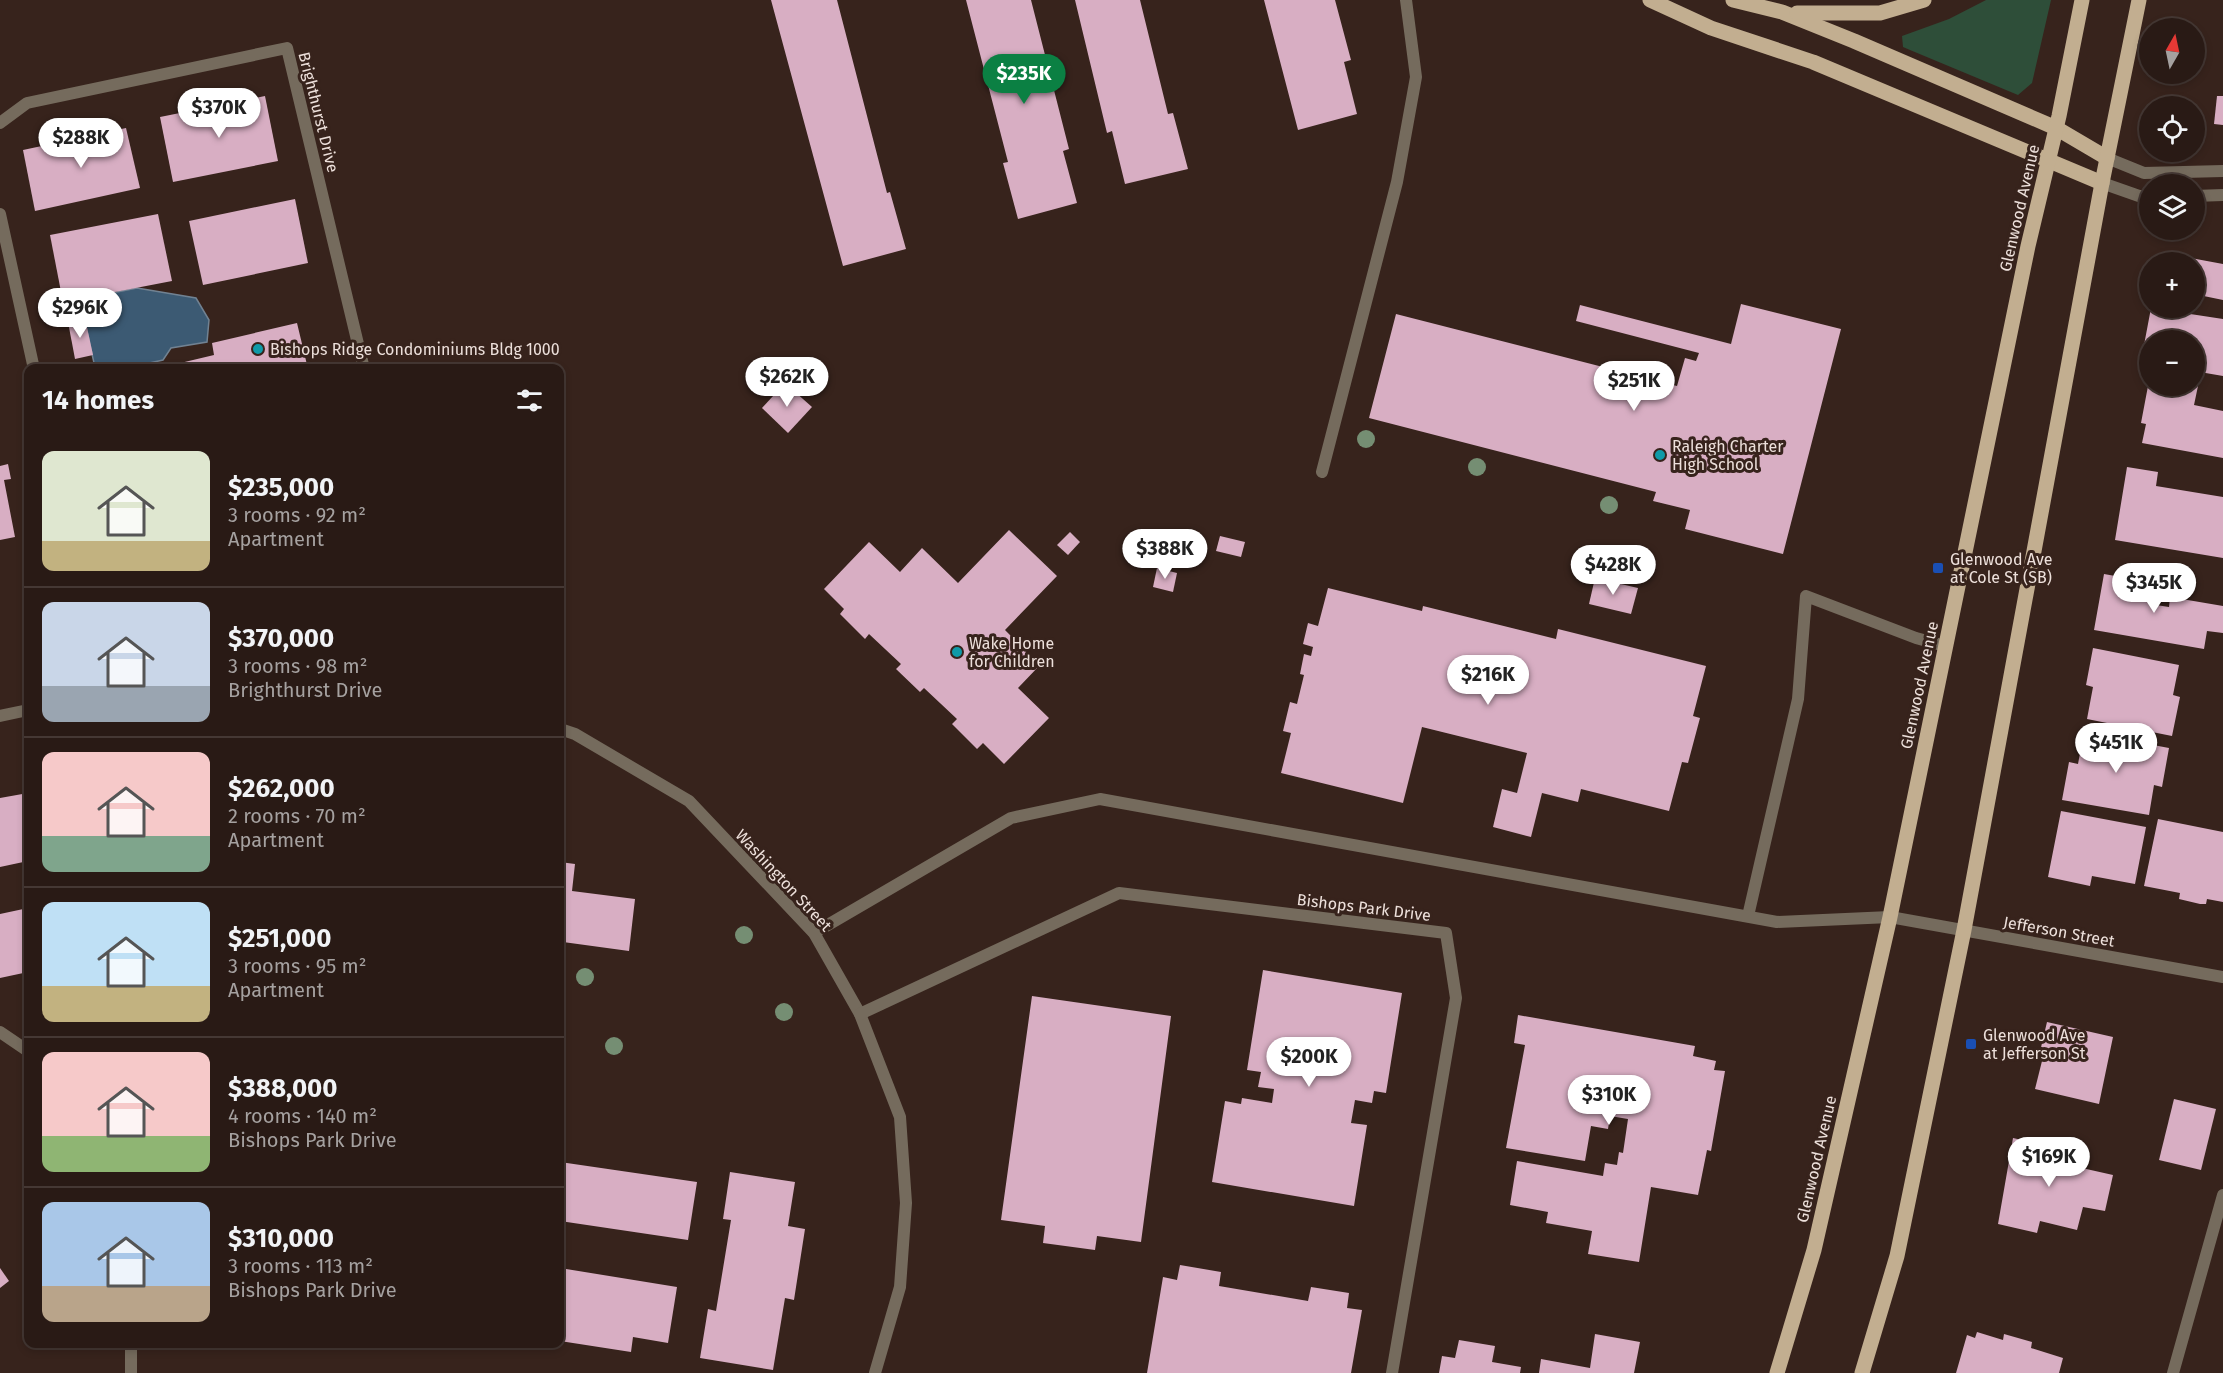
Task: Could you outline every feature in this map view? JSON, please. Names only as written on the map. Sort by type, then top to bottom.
[{"type":"main road","points":[[1650,0],[1712,28],[1813,62],[2048,158],[2102,183]]},
{"type":"main road","points":[[1733,0],[1782,12],[2056,128],[2107,158]]},
{"type":"main road","points":[[1782,12],[1834,15],[1880,13],[1924,0]]},
{"type":"main road","name":"Glenwood Avenue","points":[[1778,1373],[1814,1250],[1890,917],[2082,0]]},
{"type":"main road","points":[[1862,1373],[1897,1256],[1964,930],[2102,183],[2139,0]]},
{"type":"street","points":[[1322,472],[1397,182],[1416,77],[1406,0]]},
{"type":"street","name":"Brighthurst Drive","points":[[0,123],[27,104],[287,48],[363,364]]},
{"type":"street","points":[[2107,158],[2144,173],[2223,171]]},
{"type":"street","points":[[2102,183],[2139,196]]},
{"type":"street","points":[[2205,196],[2223,195]]},
{"type":"street","points":[[0,214],[33,364]]},
{"type":"street","points":[[1748,916],[1798,699],[1806,596],[1946,646]]},
{"type":"street","points":[[0,716],[24,711]]},
{"type":"street","name":"Washington Street","points":[[564,730],[575,734],[689,801],[814,933],[860,1014],[900,1117],[906,1203],[900,1287],[875,1373]]},
{"type":"street","name":"Jefferson Street","points":[[814,933],[1011,818],[1100,799],[1777,922],[1890,917],[2223,977]]},
{"type":"street","name":"Bishops Park Drive","points":[[860,1014],[1119,894],[1446,933],[1456,998],[1392,1373]]},
{"type":"street","points":[[0,1032],[24,1048]]},
{"type":"street","points":[[2173,1373],[2223,1195]]},
{"type":"street","points":[[131,1348],[131,1373]]},
{"type":"green space","points":[[1986,0],[2051,0],[2032,83],[2018,95],[1903,47],[1902,36],[1949,19]]},
{"type":"water","points":[[137,288],[196,298],[209,320],[207,342],[171,348],[163,360],[145,364],[95,364],[83,313],[92,297]]},
{"type":"building","points":[[771,0],[837,0],[887,193],[890,192],[906,249],[843,266]]},
{"type":"building","points":[[966,0],[1031,0],[1069,149],[1063,151],[1077,203],[1018,219],[1003,163],[1008,162]]},
{"type":"building","points":[[1075,0],[1140,0],[1168,114],[1173,113],[1188,169],[1125,184],[1112,131],[1107,133]]},
{"type":"building","points":[[1264,0],[1335,0],[1351,60],[1344,62],[1357,114],[1298,130]]},
{"type":"building","points":[[265,96],[278,161],[173,182],[160,117]]},
{"type":"building","points":[[2217,96],[2223,96],[2223,125],[2214,124]]},
{"type":"building","points":[[126,128],[140,188],[35,211],[23,150]]},
{"type":"building","points":[[295,199],[308,263],[203,285],[189,221]]},
{"type":"building","points":[[158,214],[172,281],[63,302],[50,235]]},
{"type":"building","points":[[2205,261],[2223,264],[2223,300],[2205,296]]},
{"type":"building","name":"Raleigh Charter High School","points":[[1741,304],[1841,329],[1783,554],[1685,529],[1690,510],[1653,501],[1656,492],[1369,418],[1396,314],[1677,386],[1685,358],[1696,361],[1699,353],[1576,321],[1580,305],[1731,344]]},
{"type":"building","points":[[2205,316],[2223,319],[2223,376],[2205,373],[2205,330],[2147,330],[2149,318]]},
{"type":"building","points":[[85,318],[93,355],[75,359],[68,322]]},
{"type":"building","name":"Bishops Ridge Condominiums Bldg 1000","points":[[297,323],[307,364],[176,364],[214,355],[212,343]]},
{"type":"building","points":[[785,383],[812,407],[788,433],[762,408]]},
{"type":"building","points":[[2146,396],[2196,396],[2194,405],[2223,411],[2223,458],[2142,443],[2146,424],[2141,423]]},
{"type":"building","points":[[8,464],[11,479],[4,480],[15,537],[0,540],[0,466]]},
{"type":"building","points":[[2127,467],[2158,472],[2156,486],[2223,497],[2223,558],[2115,540]]},
{"type":"building","name":"Wake Home for Children","points":[[1009,530],[1057,576],[1005,630],[1040,665],[1018,688],[1049,718],[1004,764],[983,743],[977,749],[952,724],[957,719],[924,688],[920,692],[896,669],[901,664],[869,634],[865,639],[840,614],[844,609],[824,589],[869,542],[900,572],[922,548],[958,583]]},
{"type":"building","points":[[1070,532],[1080,542],[1068,555],[1057,545]]},
{"type":"building","points":[[1220,536],[1245,542],[1241,557],[1216,551]]},
{"type":"building","points":[[1157,568],[1177,573],[1173,592],[1153,587]]},
{"type":"building","points":[[2104,574],[2160,584],[2156,605],[2169,607],[2170,597],[2223,606],[2223,633],[2207,631],[2204,649],[2094,630]]},
{"type":"building","points":[[1595,578],[1638,588],[1631,614],[1589,604]]},
{"type":"building","points":[[1328,588],[1422,611],[1423,606],[1556,639],[1558,629],[1706,666],[1693,716],[1700,718],[1688,763],[1682,762],[1669,811],[1581,789],[1578,802],[1542,793],[1531,837],[1493,827],[1502,789],[1517,793],[1527,753],[1422,727],[1403,803],[1281,773],[1291,733],[1283,731],[1290,702],[1297,704],[1304,675],[1300,674],[1304,654],[1311,656],[1313,647],[1303,644],[1308,623],[1318,626]]},
{"type":"building","points":[[2093,648],[2179,665],[2173,695],[2180,697],[2172,736],[2087,719],[2093,687],[2086,685]]},
{"type":"building","points":[[2084,732],[2169,748],[2162,787],[2154,785],[2149,815],[2062,800],[2069,762],[2078,764]]},
{"type":"building","points":[[24,794],[24,862],[0,867],[0,798]]},
{"type":"building","points":[[2061,811],[2146,827],[2135,884],[2092,876],[2090,886],[2048,877]]},
{"type":"building","points":[[2158,819],[2223,832],[2223,902],[2207,899],[2206,904],[2200,904],[2179,899],[2180,893],[2144,886]]},
{"type":"building","points":[[564,863],[575,864],[572,891],[635,899],[629,951],[564,942]]},
{"type":"building","points":[[24,909],[24,973],[0,978],[0,914]]},
{"type":"building","points":[[1263,970],[1402,993],[1386,1093],[1374,1091],[1372,1103],[1355,1100],[1351,1123],[1367,1125],[1354,1206],[1212,1182],[1225,1101],[1241,1104],[1242,1098],[1272,1103],[1274,1089],[1258,1087],[1261,1072],[1247,1070]]},
{"type":"building","points":[[1032,996],[1171,1016],[1141,1242],[1097,1236],[1095,1250],[1043,1243],[1045,1226],[1001,1220]]},
{"type":"building","points":[[1518,1015],[1695,1046],[1693,1056],[1716,1061],[1714,1070],[1725,1071],[1711,1151],[1707,1150],[1698,1195],[1651,1187],[1639,1262],[1588,1254],[1592,1231],[1546,1223],[1548,1212],[1510,1205],[1517,1161],[1603,1176],[1605,1163],[1617,1165],[1619,1152],[1623,1153],[1628,1119],[1610,1116],[1608,1129],[1591,1126],[1585,1161],[1506,1148],[1525,1045],[1514,1043]]},
{"type":"building","points":[[2047,1022],[2113,1037],[2099,1104],[2035,1089],[2042,1061],[2038,1060]]},
{"type":"building","points":[[2174,1099],[2216,1109],[2201,1170],[2159,1160]]},
{"type":"building","points":[[2013,1138],[2076,1152],[2073,1166],[2113,1175],[2105,1211],[2083,1207],[2077,1230],[2040,1221],[2037,1233],[1998,1224]]},
{"type":"building","points":[[564,1163],[697,1182],[688,1240],[564,1222]]},
{"type":"building","points":[[730,1172],[795,1182],[788,1226],[805,1229],[794,1300],[785,1298],[773,1370],[700,1358],[708,1309],[716,1311],[731,1220],[723,1219]]},
{"type":"building","points":[[1180,1265],[1221,1272],[1219,1286],[1308,1301],[1311,1287],[1349,1293],[1347,1308],[1362,1310],[1351,1373],[1147,1373],[1163,1277],[1177,1280]]},
{"type":"building","points":[[0,1268],[9,1281],[0,1288]]},
{"type":"building","points":[[564,1269],[677,1287],[668,1343],[633,1337],[631,1352],[564,1342]]},
{"type":"building","points":[[1977,1332],[2003,1340],[2004,1334],[2032,1342],[2031,1348],[2063,1358],[2059,1373],[1956,1373],[1967,1335],[1975,1338]]},
{"type":"building","points":[[1595,1334],[1640,1342],[1634,1373],[1539,1373],[1541,1359],[1590,1368]]},
{"type":"building","points":[[1459,1340],[1495,1346],[1492,1362],[1521,1367],[1520,1373],[1439,1373],[1442,1356],[1455,1358]]},
{"type":"place","name":"Bishops Ridge Condominiums Bldg 1000","points":[[258,349]]},
{"type":"place","name":"Raleigh Charter High School","points":[[1660,455]]},
{"type":"place","name":"Glenwood Ave at Cole St (SB)","points":[[1938,568]]},
{"type":"place","name":"Wake Home for Children","points":[[957,652]]},
{"type":"place","name":"Glenwood Ave at Jefferson St","points":[[1971,1044]]}]
